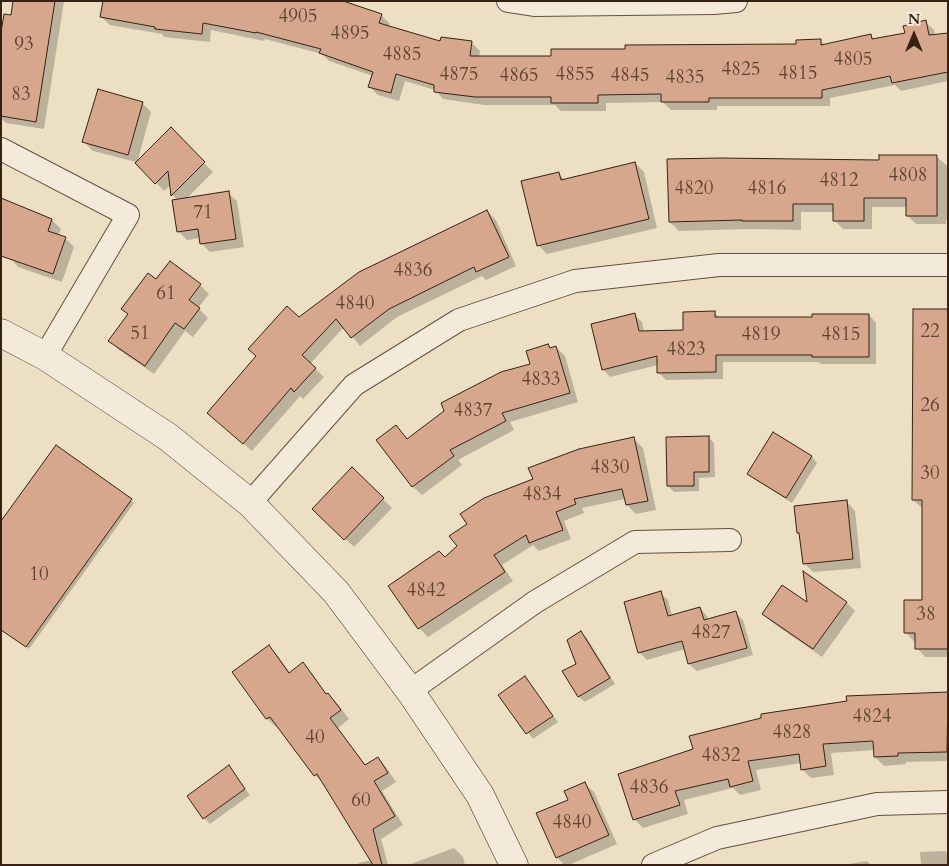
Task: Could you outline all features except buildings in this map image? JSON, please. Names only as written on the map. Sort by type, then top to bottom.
[{"type":"street","points":[[508,1],[534,5],[721,2]]},
{"type":"street","points":[[1,150],[128,215],[46,356]]},
{"type":"street","points":[[250,503],[354,385],[459,320],[575,280],[719,265],[948,265]]},
{"type":"street","points":[[1,333],[46,356],[168,437],[250,503],[336,592],[410,691],[480,795],[514,865]]},
{"type":"street","points":[[410,691],[535,602],[635,542],[730,540]]},
{"type":"street","points":[[653,865],[717,838],[877,804],[948,802]]}]
